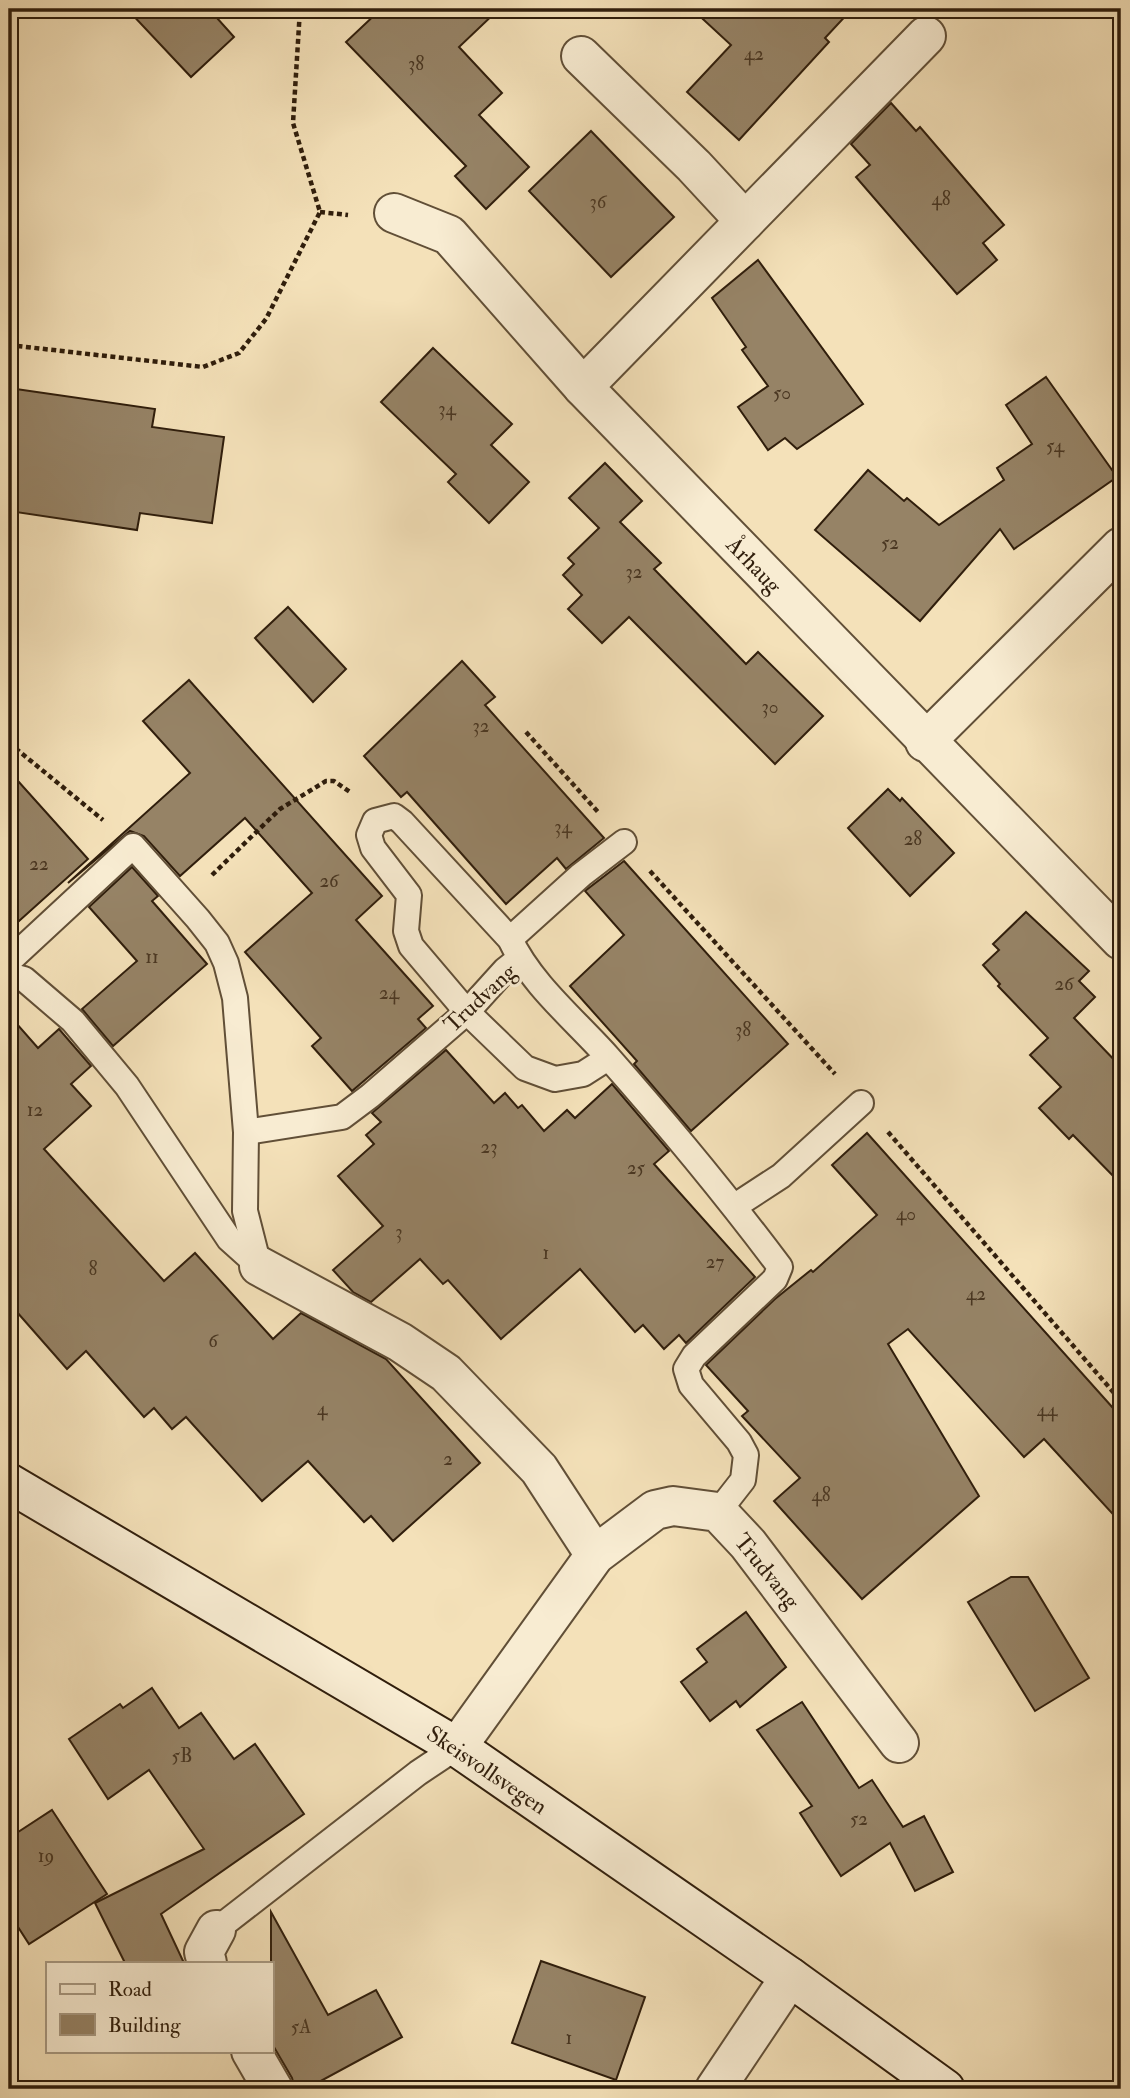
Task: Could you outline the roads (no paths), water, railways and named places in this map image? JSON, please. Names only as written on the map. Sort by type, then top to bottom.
[{"type":"street","points":[[583,387],[926,36]]},
{"type":"street","points":[[581,56],[694,166],[745,221]]},
{"type":"street","name":"Århaug","points":[[394,213],[449,235],[583,387],[925,742],[1121,940]]},
{"type":"street","points":[[925,742],[1121,547]]},
{"type":"street","points":[[259,1266],[400,1342],[446,1373],[539,1469],[595,1555]]},
{"type":"street","name":"Skeisvollsvegen","points":[[9,1483],[457,1747],[790,1977],[945,2089]]},
{"type":"street","name":"Trudvang","points":[[457,1747],[595,1555],[655,1510],[673,1506],[718,1512],[748,1544],[899,1742]]},
{"type":"street","points":[[715,2089],[790,1977]]},
{"type":"street","points":[[252,2052],[272,2089]]},
{"type":"lane","points":[[608,1058],[583,1074],[555,1079],[525,1068],[467,1012],[411,946],[406,931],[409,895],[373,848],[369,835],[375,821],[394,816],[402,822],[515,949],[581,875],[624,842]]},
{"type":"lane","points":[[9,961],[133,846],[184,902],[216,943],[226,963],[235,998],[247,1132],[245,1211],[259,1266]]},
{"type":"lane","name":"Trudvang","points":[[247,1132],[342,1117],[467,1012],[505,970],[515,949],[735,1206],[780,1267],[775,1279],[694,1356],[686,1369],[691,1385],[746,1455],[743,1480],[718,1512]]},
{"type":"lane","points":[[9,975],[24,979],[73,1021],[127,1086],[229,1239],[259,1266]]},
{"type":"lane","points":[[735,1206],[781,1176],[861,1104]]},
{"type":"lane","points":[[211,1947],[418,1773],[457,1747]]}]
